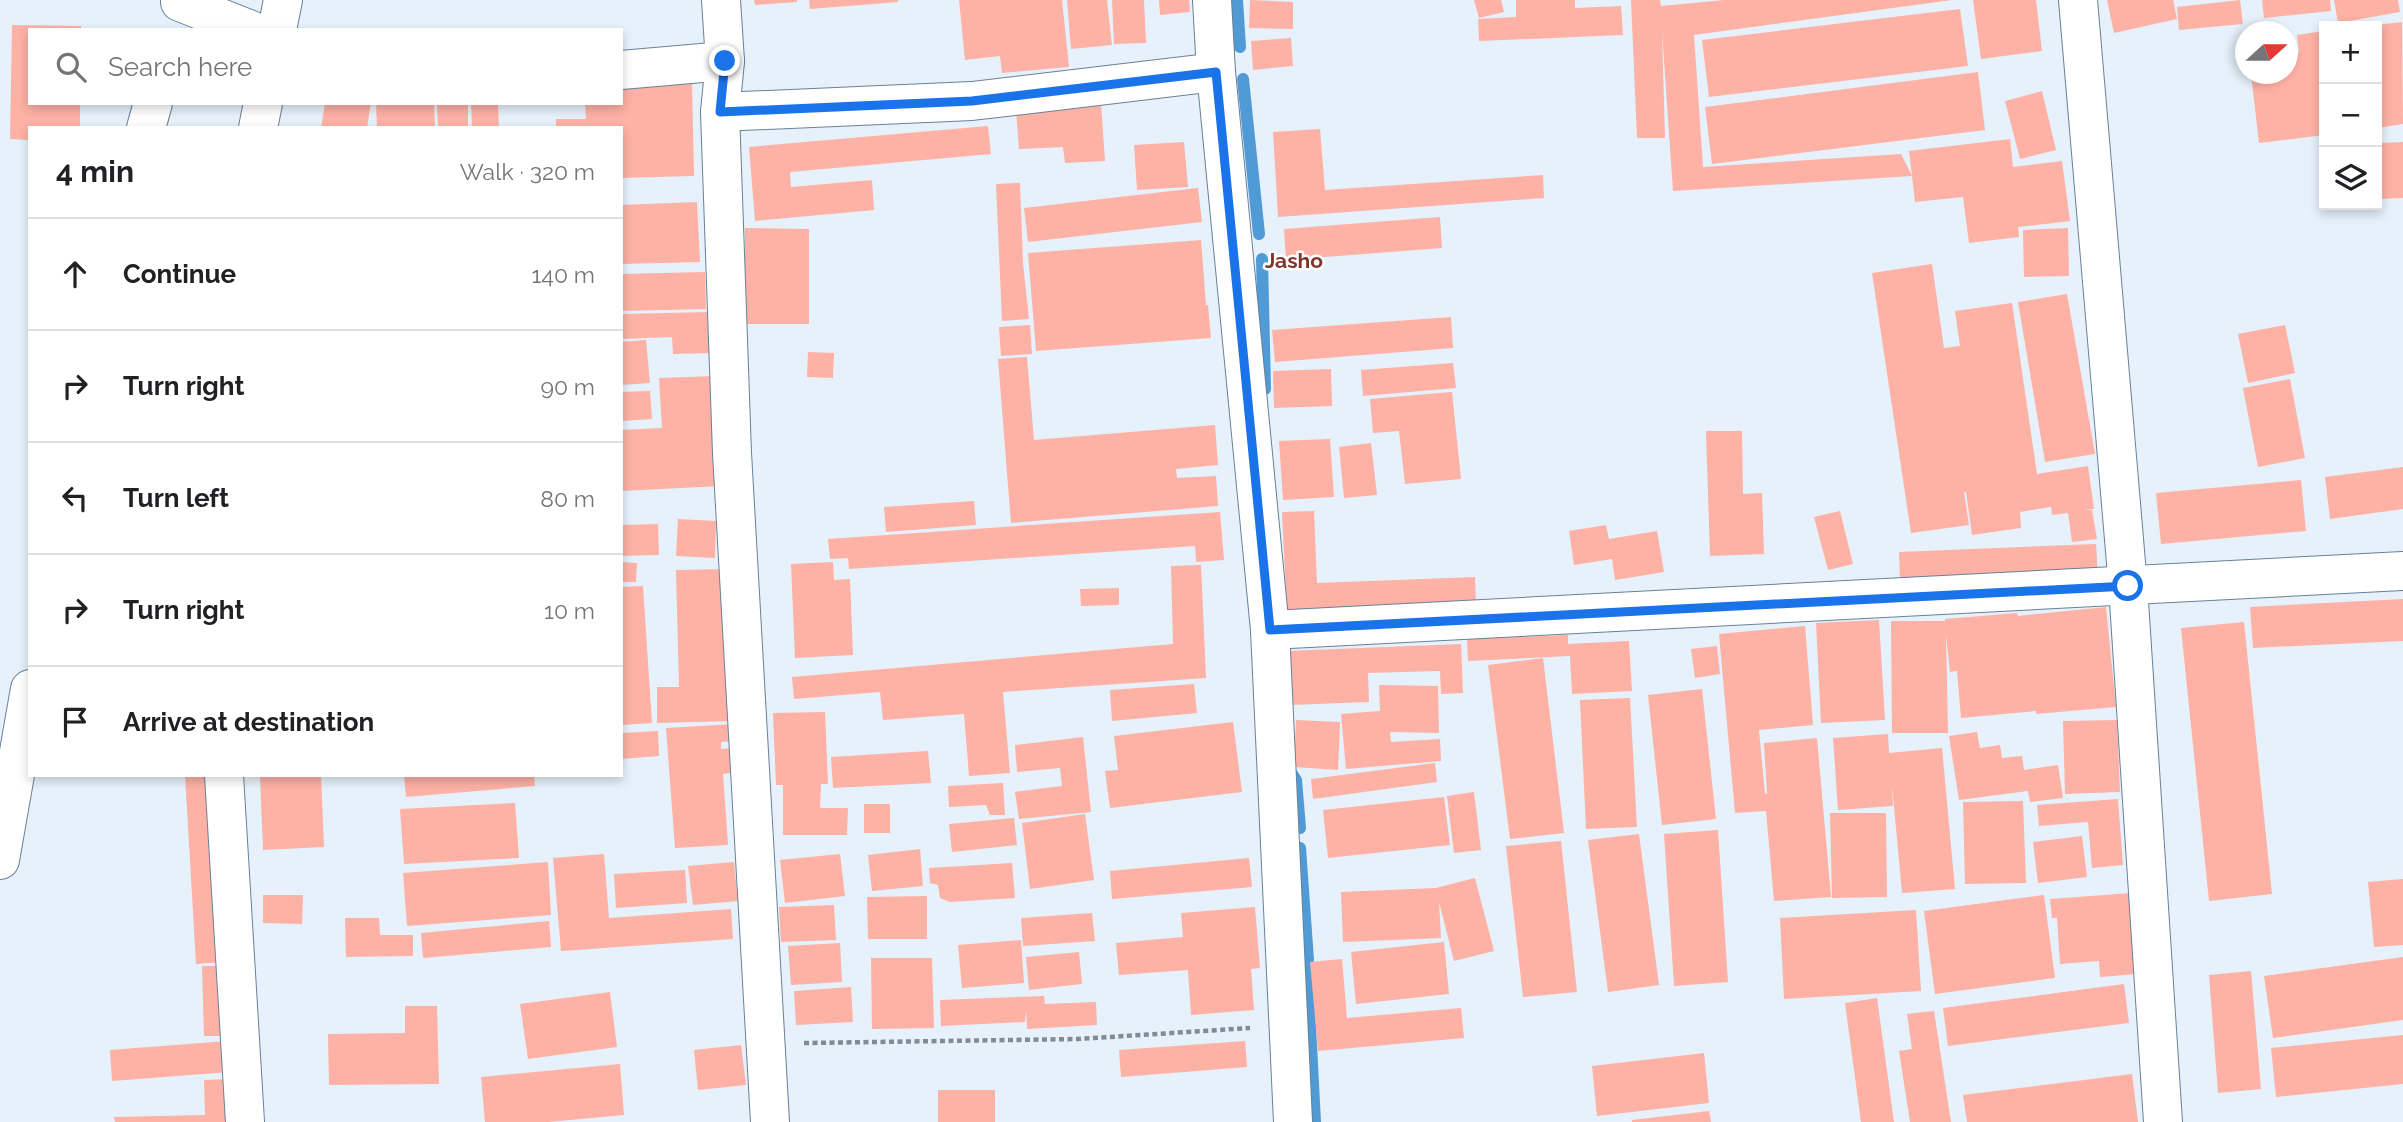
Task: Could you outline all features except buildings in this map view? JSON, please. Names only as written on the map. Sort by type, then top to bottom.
[{"type":"street","points":[[277,28],[283,0]]},
{"type":"street","points":[[721,0],[725,61],[720,112],[732,453],[770,1122]]},
{"type":"street","points":[[1212,0],[1216,72],[1270,630],[1293,1122]]},
{"type":"street","points":[[2078,0],[2128,586],[2163,1122]]},
{"type":"street","points":[[174,8],[244,28]]},
{"type":"street","points":[[623,70],[725,61]]},
{"type":"street","points":[[720,112],[972,101],[1216,72]]},
{"type":"street","points":[[147,126],[152,105]]},
{"type":"street","points":[[258,126],[263,105]]},
{"type":"street","points":[[1270,630],[2403,571]]},
{"type":"street","points":[[0,860],[28,700]]},
{"type":"street","points":[[223,777],[245,1122]]},
{"type":"path","points":[[803,1043],[1078,1039],[1288,1026]]},
{"type":"waterway","points":[[1237,0],[1240,47]]},
{"type":"waterway","points":[[1243,79],[1259,234]]},
{"type":"waterway","points":[[1262,259],[1265,389]]},
{"type":"waterway","points":[[1292,774],[1296,780],[1300,828]]},
{"type":"waterway","points":[[1300,848],[1308,960]]},
{"type":"waterway","points":[[1307,968],[1315,1122]]},
{"type":"district","name":"Jasho","points":[[1294,261]]},
{"type":"route","points":[[725,61],[720,112],[972,101],[1216,72],[1270,630],[2128,586]]}]
